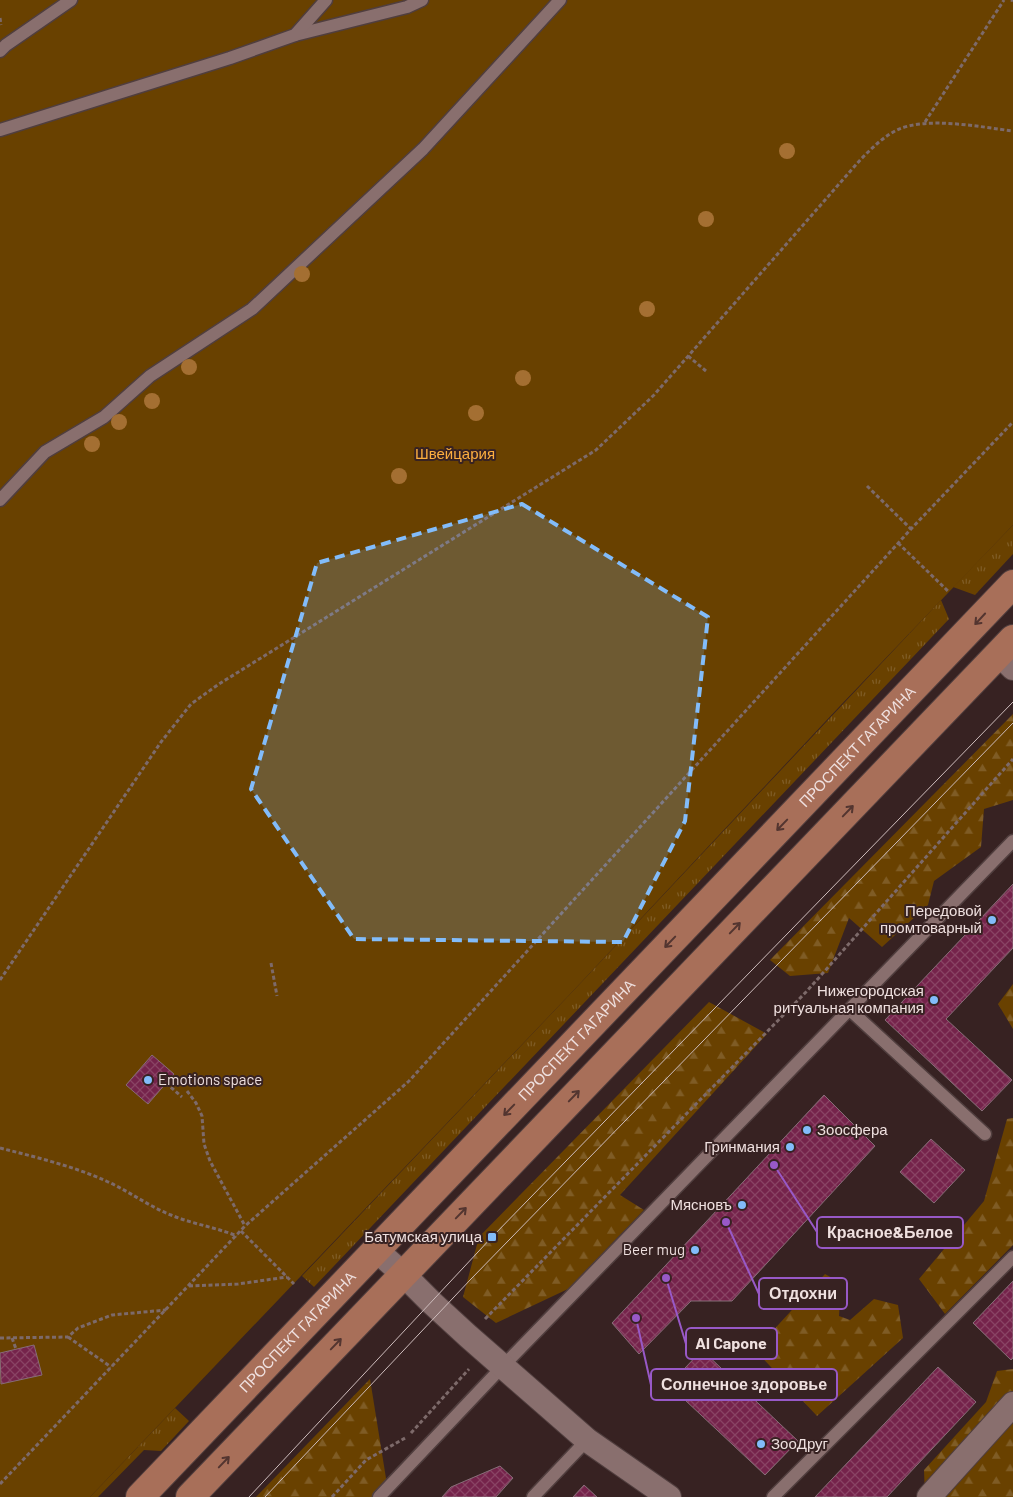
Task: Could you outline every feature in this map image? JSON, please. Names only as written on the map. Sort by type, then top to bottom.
[{"type":"main road","name":"ПРОСПЕКТ ГАГАРИНА","points":[[140,1497],[1013,584]]},
{"type":"main road","points":[[190,1497],[403,1274],[1008,654]]},
{"type":"street","points":[[376,1250],[431,1302],[588,1440],[669,1497]]},
{"type":"street","points":[[930,1497],[1013,1404]]},
{"type":"lane","points":[[0,51],[71,0]]},
{"type":"lane","points":[[295,35],[326,0]]},
{"type":"lane","points":[[0,130],[230,58],[295,35],[407,7],[422,0]]},
{"type":"lane","points":[[0,500],[45,452],[104,417],[150,376],[252,309],[423,149],[560,0]]},
{"type":"lane","points":[[379,1497],[503,1366],[1013,841]]},
{"type":"lane","points":[[850,1010],[985,1134]]},
{"type":"lane","points":[[773,1497],[1013,1257]]},
{"type":"lane","points":[[533,1497],[588,1440]]},
{"type":"path","points":[[925,122],[1003,2]]},
{"type":"path","points":[[0,980],[161,742],[191,704],[219,684],[596,450],[654,395],[878,142],[898,130],[925,122],[1013,131]]},
{"type":"path","points":[[688,356],[706,371]]},
{"type":"path","points":[[0,1484],[246,1226],[409,1081],[911,528],[1013,422]]},
{"type":"path","points":[[867,486],[911,528]]},
{"type":"path","points":[[898,543],[949,592]]},
{"type":"path","points":[[332,1497],[366,1460],[405,1439],[477,1343],[807,991],[1013,759]]},
{"type":"path","points":[[271,963],[277,996]]},
{"type":"path","points":[[166,1083],[182,1097]]},
{"type":"path","points":[[187,1092],[196,1103],[202,1116],[204,1144],[210,1161],[246,1226]]},
{"type":"path","points":[[0,1148],[84,1172],[121,1188],[145,1203],[168,1214],[189,1222],[224,1230],[237,1236]]},
{"type":"path","points":[[241,1231],[294,1284]]},
{"type":"path","points":[[189,1286],[238,1284],[287,1277]]},
{"type":"path","points":[[68,1337],[78,1328],[112,1314],[166,1310]]},
{"type":"path","points":[[0,1338],[68,1337],[111,1367]]},
{"type":"path","points":[[12,1338],[16,1349]]},
{"type":"highlighted area","points":[[522,504],[708,617],[685,821],[623,942],[354,939],[251,789],[317,563]]},
{"type":"green space","name":"Швейцария","points":[[0,0],[1013,0],[1013,525],[839,707],[574,990],[90,1497],[0,1497]]},
{"type":"green space","points":[[1013,525],[1013,554],[975,595],[953,587]]},
{"type":"green space","points":[[941,600],[949,619],[314,1287],[302,1276],[574,990]]},
{"type":"green space","points":[[1013,714],[1013,800],[984,809],[981,847],[934,881],[928,905],[882,947],[849,918],[828,973],[790,976],[770,960]]},
{"type":"green space","points":[[1013,984],[1013,1029],[998,1004]]},
{"type":"green space","points":[[709,1002],[767,1034],[620,1195],[644,1210],[568,1289],[496,1323],[463,1297],[479,1237]]},
{"type":"green space","points":[[1013,1118],[1013,1245],[945,1314],[919,1279],[984,1201],[1007,1119]]},
{"type":"green space","points":[[825,1274],[841,1283],[839,1316],[850,1320],[874,1299],[898,1305],[903,1338],[817,1416],[755,1350]]},
{"type":"green space","points":[[1013,1369],[1013,1497],[925,1497],[924,1470],[986,1402],[997,1371]]},
{"type":"green space","points":[[370,1379],[389,1497],[256,1497]]},
{"type":"green space","points":[[175,1408],[189,1421],[161,1451],[144,1450],[98,1497],[90,1497]]},
{"type":"building","points":[[1013,884],[1013,948],[946,1019],[1012,1080],[982,1111],[885,1020]]},
{"type":"building","points":[[152,1055],[174,1074],[148,1104],[126,1085]]},
{"type":"building","points":[[824,1095],[875,1146],[732,1301],[691,1301],[639,1354],[612,1323]]},
{"type":"building","points":[[931,1139],[965,1170],[934,1203],[900,1172]]},
{"type":"building","points":[[1013,1281],[1013,1358],[1011,1360],[973,1323]]},
{"type":"building","points":[[34,1345],[42,1375],[1,1384],[0,1353]]},
{"type":"building","points":[[702,1350],[798,1441],[765,1475],[669,1385]]},
{"type":"building","points":[[938,1367],[976,1402],[887,1497],[815,1497]]},
{"type":"building","points":[[500,1466],[513,1478],[496,1497],[442,1497],[451,1487]]},
{"type":"building","points":[[584,1485],[597,1497],[573,1497]]},
{"type":"tram line","points":[[249,1497],[492,1237],[1013,702]]},
{"type":"tram line","points":[[265,1497],[471,1279],[1013,723]]},
{"type":"place","name":"Передовой промтоварный","points":[[992,920]]},
{"type":"place","name":"Нижегородская ритуальная компания","points":[[934,1000]]},
{"type":"place","name":"Emotions space","points":[[148,1080]]},
{"type":"place","name":"Зоосфера","points":[[807,1130]]},
{"type":"place","name":"Гринмания","points":[[790,1147]]},
{"type":"place","name":"Красное&Белое","points":[[774,1165]]},
{"type":"place","name":"Мясновъ","points":[[742,1205]]},
{"type":"place","name":"Отдохни","points":[[726,1222]]},
{"type":"place","name":"Батумская улица","points":[[492,1237]]},
{"type":"place","name":"Beer mug","points":[[695,1250]]},
{"type":"place","name":"Al Capone","points":[[666,1278]]},
{"type":"place","name":"Солнечное здоровье","points":[[636,1318]]},
{"type":"place","name":"ЗооДруг","points":[[761,1444]]}]
